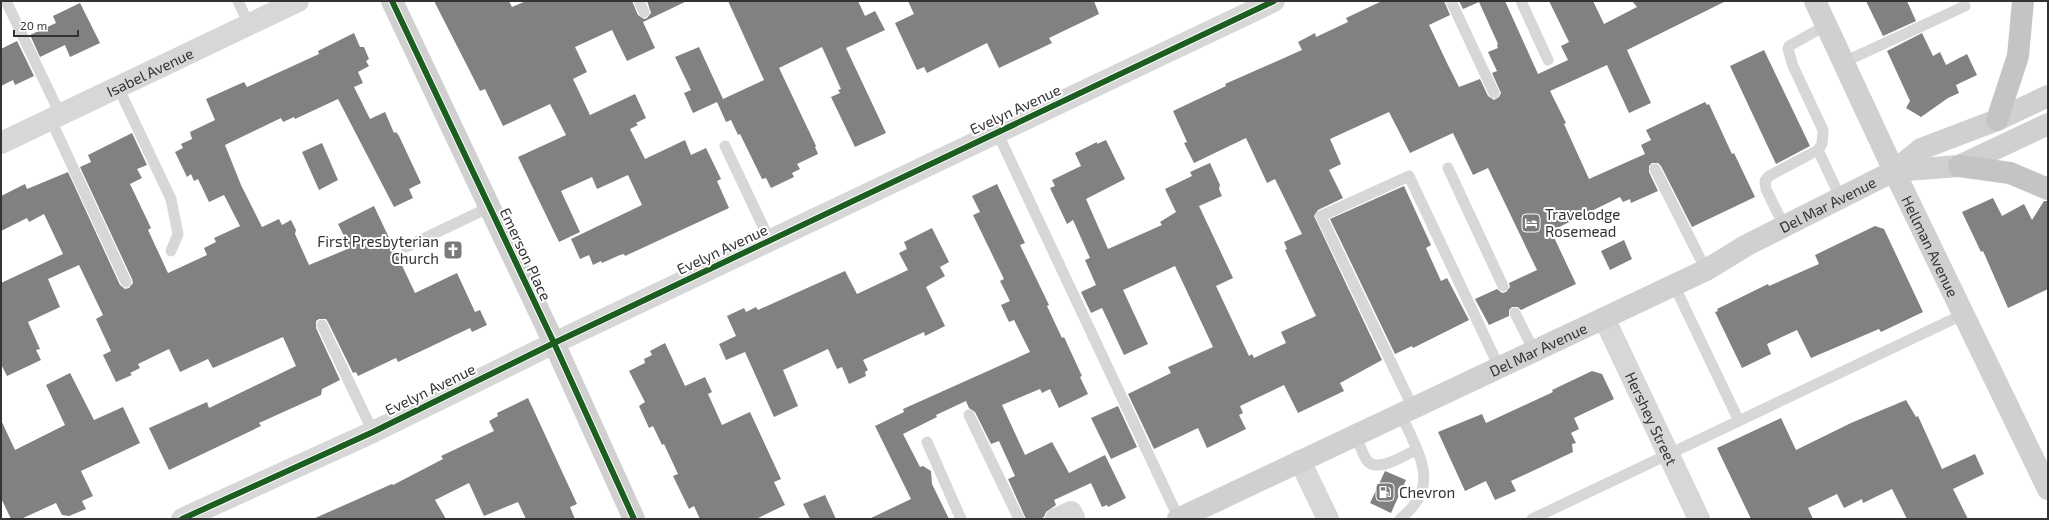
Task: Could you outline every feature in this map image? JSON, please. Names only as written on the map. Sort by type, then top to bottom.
[{"type":"highway","points":[[1997,120],[2018,56],[2023,1]]},
{"type":"highway","points":[[1959,166],[2010,173],[2048,189]]},
{"type":"main road","name":"Emerson Place","points":[[392,1],[554,343],[634,519]]},
{"type":"main road","name":"Hellman Avenue","points":[[1815,1],[1894,171],[2048,489]]},
{"type":"main road","name":"Del Mar Avenue","points":[[1178,519],[1706,270],[1747,245],[1894,171],[1921,148],[1997,120],[2048,96]]},
{"type":"main road","name":"Del Mar Avenue","points":[[1894,171],[1959,166],[2048,124]]},
{"type":"street","name":"Isabel Avenue","points":[[2,140],[118,87],[298,1]]},
{"type":"street","name":"Evelyn Avenue","points":[[182,519],[373,432],[554,343],[1274,1]]},
{"type":"street","name":"Hershey Street","points":[[1604,318],[1699,519]]},
{"type":"street","points":[[1300,461],[1328,519]]},
{"type":"lane","points":[[6,1],[126,282]]},
{"type":"lane","points":[[238,1],[249,25]]},
{"type":"lane","points":[[638,1],[644,12]]},
{"type":"lane","points":[[1451,1],[1494,93]]},
{"type":"lane","points":[[1520,1],[1548,60]]},
{"type":"lane","points":[[1844,62],[1966,6]]},
{"type":"lane","points":[[1784,226],[1766,189],[1765,181],[1769,176],[1818,150],[1822,144],[1823,130],[1793,66],[1788,49],[1789,46],[1827,25]]},
{"type":"lane","points":[[118,87],[171,199],[178,234],[171,251]]},
{"type":"lane","points":[[997,132],[1178,519]]},
{"type":"lane","points":[[725,146],[770,241]]},
{"type":"lane","points":[[1818,150],[1840,197]]},
{"type":"lane","points":[[1448,168],[1503,286]]},
{"type":"lane","points":[[1655,169],[1706,270]]},
{"type":"lane","points":[[1400,519],[1412,509],[1422,495],[1425,480],[1423,469],[1416,450],[1407,411],[1321,216],[1409,176],[1499,367]]},
{"type":"lane","points":[[406,247],[490,207]]},
{"type":"lane","points":[[1674,285],[1739,421]]},
{"type":"lane","points":[[1515,313],[1534,351]]},
{"type":"lane","points":[[1532,519],[1964,314]]},
{"type":"lane","points":[[322,324],[373,432]]},
{"type":"lane","points":[[969,415],[1019,519]]},
{"type":"lane","points":[[1355,435],[1367,460],[1376,465],[1385,464],[1416,450]]},
{"type":"lane","points":[[927,442],[961,519]]},
{"type":"building","points":[[434,1],[509,1],[512,7],[526,1],[632,1],[638,15],[644,19],[651,13],[647,1],[687,1],[643,22],[655,48],[627,61],[612,30],[575,47],[587,72],[573,79],[590,115],[635,94],[646,118],[636,123],[638,125],[630,129],[645,159],[685,140],[691,155],[706,148],[721,179],[717,181],[729,208],[625,256],[624,254],[620,255],[602,263],[601,261],[593,265],[589,255],[580,259],[571,239],[642,205],[628,175],[597,189],[592,177],[561,191],[580,232],[559,242],[518,157],[566,135],[550,104],[503,126],[485,89],[480,91]]},
{"type":"building","points":[[728,1],[858,1],[865,16],[875,11],[885,30],[846,48],[886,133],[855,147],[831,97],[840,93],[838,90],[841,89],[822,47],[779,68],[816,146],[815,147],[818,154],[797,164],[800,169],[792,173],[794,177],[771,188],[766,178],[762,179],[740,134],[738,135],[731,120],[726,122],[717,102],[693,113],[684,93],[691,90],[675,57],[699,47],[723,99],[764,80]]},
{"type":"building","points":[[908,1],[1094,1],[1099,14],[1049,38],[1052,43],[999,68],[987,43],[927,73],[924,67],[917,70],[895,23],[914,14]]},
{"type":"building","points":[[1382,1],[1444,1],[1450,15],[1429,25],[1459,87],[1480,79],[1488,96],[1494,100],[1499,97],[1501,93],[1492,73],[1497,71],[1488,52],[1498,48],[1498,44],[1479,2],[1463,9],[1459,1],[1505,1],[1538,74],[1568,60],[1561,46],[1569,42],[1549,1],[1593,1],[1604,24],[1637,7],[1632,1],[1726,1],[1627,50],[1651,103],[1629,113],[1607,65],[1550,91],[1566,123],[1564,124],[1589,179],[1645,154],[1641,145],[1651,140],[1646,130],[1705,102],[1707,105],[1709,104],[1732,154],[1734,153],[1755,197],[1692,227],[1661,166],[1658,163],[1652,163],[1649,166],[1649,172],[1658,191],[1631,203],[1630,199],[1623,202],[1620,197],[1551,231],[1576,284],[1521,310],[1518,307],[1512,307],[1509,310],[1509,316],[1489,325],[1475,299],[1497,289],[1502,293],[1506,292],[1510,287],[1509,283],[1537,270],[1488,168],[1473,175],[1453,133],[1410,153],[1389,112],[1330,139],[1341,164],[1329,170],[1343,198],[1318,210],[1314,216],[1382,360],[1340,383],[1344,391],[1298,413],[1284,385],[1240,406],[1243,413],[1239,415],[1246,429],[1207,448],[1198,428],[1154,449],[1128,394],[1171,373],[1168,367],[1213,347],[1175,266],[1123,290],[1148,344],[1124,355],[1102,308],[1091,313],[1081,292],[1096,285],[1085,260],[1090,258],[1073,220],[1067,224],[1050,188],[1055,186],[1052,180],[1081,166],[1075,153],[1097,142],[1097,144],[1106,140],[1125,179],[1086,199],[1108,249],[1162,225],[1160,222],[1176,212],[1165,189],[1192,176],[1190,172],[1210,163],[1220,185],[1219,189],[1222,196],[1199,206],[1233,278],[1216,286],[1249,356],[1252,354],[1254,358],[1286,343],[1281,332],[1316,316],[1285,250],[1287,249],[1284,242],[1302,234],[1275,179],[1267,183],[1246,138],[1194,163],[1184,143],[1187,142],[1173,111],[1226,86],[1225,84],[1302,50],[1298,42],[1315,33],[1316,37],[1348,22],[1346,18]]},
{"type":"building","points":[[1866,1],[1907,1],[1916,21],[1883,36]]},
{"type":"building","points":[[80,3],[100,43],[70,57],[65,45],[40,57],[30,35],[56,23],[53,16]]},
{"type":"building","points":[[354,33],[360,47],[364,47],[369,59],[366,61],[369,66],[358,72],[363,83],[354,87],[370,119],[385,112],[394,133],[396,132],[399,136],[421,183],[409,189],[413,198],[394,207],[338,99],[295,119],[294,117],[283,122],[281,118],[225,145],[241,185],[262,227],[279,219],[282,225],[291,220],[296,230],[295,234],[309,265],[350,248],[338,224],[374,206],[415,293],[457,273],[475,312],[480,310],[487,325],[472,332],[470,328],[398,362],[396,358],[358,376],[356,372],[353,373],[326,319],[319,319],[316,321],[316,328],[340,380],[322,389],[321,395],[259,423],[261,426],[169,470],[149,428],[207,402],[209,408],[296,366],[283,337],[213,368],[208,359],[180,372],[169,349],[138,364],[140,368],[130,373],[132,375],[116,382],[103,355],[111,351],[96,319],[103,315],[79,265],[48,279],[60,307],[28,322],[40,349],[36,350],[41,360],[7,376],[1,364],[1,283],[63,254],[44,214],[29,222],[27,218],[1,231],[1,196],[25,184],[27,189],[68,172],[120,285],[125,289],[129,288],[133,283],[132,279],[80,167],[91,162],[88,155],[132,133],[147,165],[137,169],[142,178],[130,184],[151,228],[148,230],[168,273],[207,255],[204,248],[216,242],[214,238],[240,226],[224,195],[209,202],[198,179],[194,181],[191,174],[187,177],[175,152],[183,148],[181,144],[192,139],[190,132],[215,120],[206,99],[244,82],[247,87],[319,54],[318,51]]},
{"type":"building","points":[[1922,33],[1933,56],[1940,52],[1946,65],[1967,54],[1977,75],[1956,85],[1959,93],[1948,98],[1921,117],[1906,108],[1910,101],[1887,51]]},
{"type":"building","points":[[17,41],[34,76],[15,85],[13,80],[1,86],[1,49]]},
{"type":"building","points":[[1764,50],[1810,146],[1776,164],[1730,66]]},
{"type":"building","points":[[322,143],[338,180],[319,190],[302,152]]},
{"type":"building","points":[[997,184],[1025,243],[1020,245],[1049,305],[1047,306],[1062,338],[1064,337],[1082,376],[1080,377],[1088,394],[1059,408],[1050,389],[1042,393],[1040,389],[1002,405],[1025,455],[1052,442],[1069,473],[1105,455],[1126,498],[1108,507],[1107,505],[1102,507],[1091,483],[1054,500],[1056,505],[1046,512],[1044,517],[1039,519],[1026,519],[1008,479],[1015,476],[999,441],[991,444],[975,412],[969,408],[966,401],[936,415],[937,417],[903,434],[920,467],[923,466],[931,471],[932,484],[949,519],[869,519],[911,499],[875,426],[904,412],[903,409],[1030,352],[1014,320],[1009,322],[1001,305],[1010,301],[1000,281],[1004,279],[973,215],[980,212],[972,196]]},
{"type":"building","points":[[1404,186],[1431,245],[1426,248],[1441,281],[1447,278],[1469,320],[1413,348],[1412,346],[1395,354],[1330,219]]},
{"type":"building","points":[[1993,198],[2002,216],[2024,204],[2032,220],[2044,201],[2048,201],[2048,289],[2008,308],[1983,251],[1981,252],[1962,212]]},
{"type":"building","points":[[1875,226],[1884,229],[1923,312],[1881,332],[1879,329],[1811,358],[1797,330],[1767,344],[1771,354],[1742,368],[1715,312],[1718,311],[1717,309],[1768,284],[1769,286],[1819,264],[1815,255]]},
{"type":"building","points":[[932,228],[949,262],[940,267],[945,276],[926,287],[945,326],[925,336],[924,332],[863,360],[868,370],[865,372],[866,376],[849,384],[842,367],[837,369],[828,349],[783,370],[798,406],[774,417],[745,352],[726,360],[719,344],[736,336],[727,316],[744,308],[746,312],[756,307],[758,310],[845,271],[857,294],[908,270],[899,253],[907,249],[904,242]]},
{"type":"building","points":[[1624,240],[1632,259],[1610,270],[1601,251]]},
{"type":"building","points":[[665,343],[685,386],[705,377],[712,392],[708,394],[722,425],[750,412],[781,479],[774,482],[785,505],[756,519],[700,519],[694,506],[689,509],[673,476],[678,474],[664,444],[662,445],[653,426],[649,428],[639,406],[645,402],[629,371],[645,363],[644,359],[652,355],[650,351]]},
{"type":"building","points":[[1592,371],[1602,374],[1614,399],[1574,418],[1579,429],[1571,433],[1576,443],[1572,444],[1573,452],[1511,481],[1516,491],[1495,500],[1486,481],[1465,491],[1438,432],[1482,414],[1486,423],[1553,392],[1552,390]]},
{"type":"building","points":[[70,373],[94,420],[123,407],[140,443],[81,471],[93,496],[82,501],[86,509],[69,516],[62,515],[56,503],[21,519],[11,519],[1,498],[1,420],[15,450],[65,425],[46,385]]},
{"type":"building","points":[[528,398],[577,504],[570,507],[575,519],[526,519],[518,502],[484,516],[469,483],[435,500],[446,519],[313,519],[392,484],[393,485],[443,459],[441,456],[494,431],[489,421],[498,416],[497,413]]},
{"type":"building","points":[[1906,400],[1916,417],[1918,416],[1942,469],[1975,454],[1984,474],[1953,489],[1968,519],[1907,519],[1892,489],[1863,503],[1862,499],[1844,508],[1837,494],[1808,508],[1813,519],[1751,519],[1717,448],[1781,418],[1796,450],[1851,423]]},
{"type":"building","points":[[1118,406],[1137,447],[1111,459],[1091,418]]},
{"type":"building","points":[[1385,471],[1406,480],[1391,513],[1370,503]]},
{"type":"building","points":[[825,495],[836,519],[810,519],[803,504]]},
{"type":"cycle path","points":[[392,1],[554,343],[634,519]]},
{"type":"cycle path","points":[[182,519],[373,432],[554,343],[1274,1]]},
{"type":"place","name":"Travelodge Rosemead","points":[[1531,223]]},
{"type":"place","name":"First Presbyterian Church","points":[[453,250]]},
{"type":"place","name":"Chevron","points":[[1385,492]]}]
